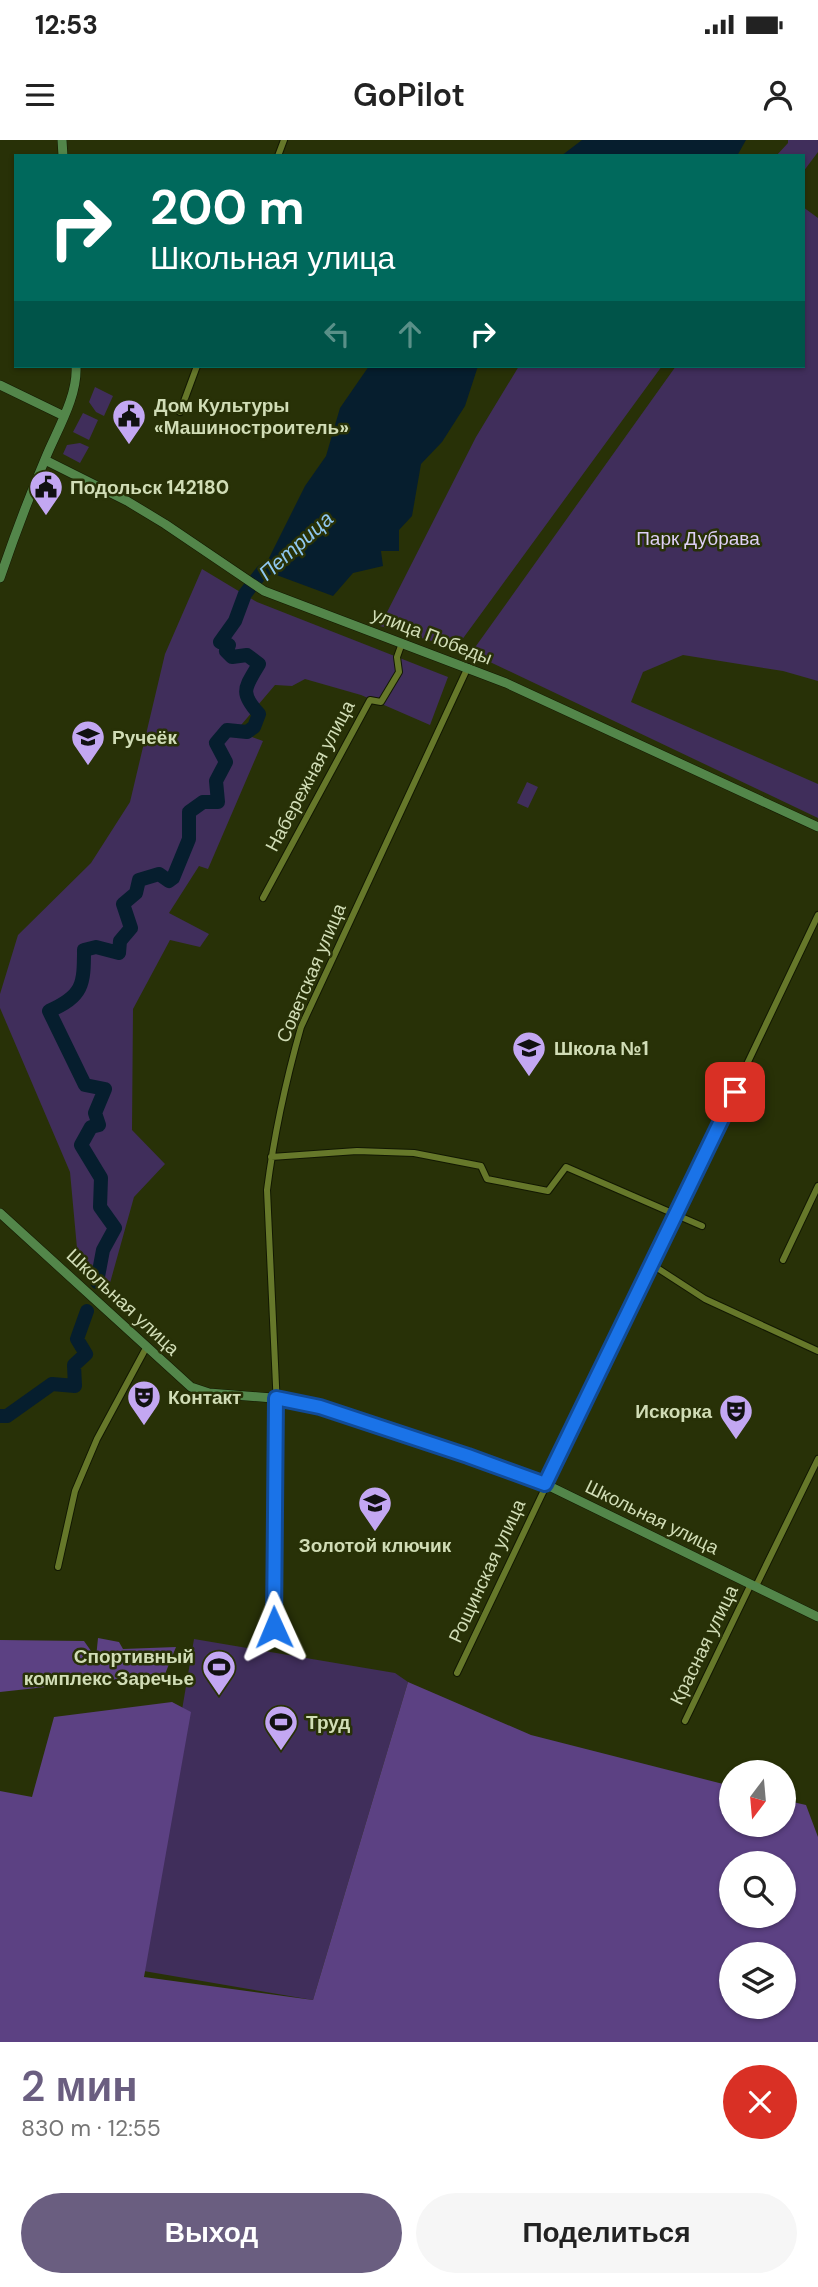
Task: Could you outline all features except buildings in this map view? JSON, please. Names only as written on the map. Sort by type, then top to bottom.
[{"type":"street","points":[[0,578],[64,416],[77,376],[76,368]]},
{"type":"street","points":[[180,412],[196,368]]},
{"type":"street","points":[[0,385],[64,416]]},
{"type":"street","name":"улица Победы","points":[[45,460],[137,506],[264,591],[468,667],[818,827]]},
{"type":"street","name":"Набережная улица","points":[[263,898],[369,700],[381,702],[399,673],[397,657],[402,643]]},
{"type":"street","name":"Советская улица","points":[[274,1627],[276,1398],[267,1190],[271,1157],[301,1027],[468,667]]},
{"type":"street","name":"Рощинская улица","points":[[457,1673],[818,915]]},
{"type":"street","points":[[271,1157],[357,1151],[414,1153],[481,1166],[487,1179],[548,1191],[566,1167],[702,1226]]},
{"type":"street","points":[[783,1260],[818,1186]]},
{"type":"street","name":"Школьная улица","points":[[0,1213],[183,1382],[199,1391],[276,1398],[320,1407],[458,1452],[545,1484],[818,1617]]},
{"type":"street","points":[[651,1264],[705,1299],[818,1351]]},
{"type":"street","points":[[58,1567],[75,1491],[97,1439],[146,1348]]},
{"type":"street","name":"Красная улица","points":[[685,1721],[818,1459]]},
{"type":"green space","points":[[788,140],[818,140],[818,152],[805,169],[805,154],[778,154]]},
{"type":"green space","name":"Парк Дубрава","points":[[805,208],[818,218],[818,681],[783,671],[683,655],[643,672],[631,702],[818,784],[818,818],[471,653],[675,368],[805,368]]},
{"type":"green space","points":[[518,368],[661,368],[456,648],[380,626],[476,437]]},
{"type":"green space","points":[[95,387],[113,396],[104,416],[96,412],[89,402]]},
{"type":"green space","points":[[83,413],[98,420],[89,440],[73,432]]},
{"type":"green space","points":[[80,443],[89,447],[80,463],[63,454],[67,445]]},
{"type":"green space","points":[[202,569],[257,602],[448,677],[430,725],[361,695],[305,679],[292,686],[275,685],[236,731],[263,741],[208,869],[199,866],[169,913],[209,934],[200,947],[170,940],[133,1009],[132,1130],[165,1164],[134,1197],[110,1283],[79,1270],[70,1172],[0,1008],[0,994],[18,935],[91,863],[130,802],[165,654]]},
{"type":"green space","points":[[527,782],[538,787],[528,808],[517,803]]},
{"type":"green space","name":"Труд","points":[[194,1639],[395,1673],[408,1682],[313,2000],[138,1970]]},
{"type":"shaded area","points":[[98,1638],[119,1642],[123,1649],[176,1647],[165,1674],[0,1692],[0,1640],[84,1641],[96,1658]]},
{"type":"shaded area","points":[[408,1682],[531,1735],[719,1783],[719,1838],[796,1838],[796,1803],[806,1805],[818,1837],[818,2042],[0,2042],[0,1791],[32,1797],[54,1717],[172,1702],[191,1712],[144,1977],[313,2000]]},
{"type":"water","points":[[582,140],[746,140],[738,154],[564,154]]},
{"type":"water","points":[[368,368],[477,368],[465,406],[442,442],[421,464],[412,516],[399,530],[399,551],[381,551],[383,566],[353,573],[333,596],[263,570],[305,486],[326,456],[340,408]]},
{"type":"waterway","name":"Петрица","points":[[97,1282],[103,1250],[115,1228],[100,1207],[101,1178],[81,1145],[91,1127],[99,1125],[95,1113],[105,1089],[85,1085],[49,1011],[69,1000],[79,988],[84,950],[96,947],[119,953],[120,941],[131,928],[123,904],[136,893],[139,880],[159,874],[169,881],[173,878],[189,839],[189,812],[203,802],[218,802],[216,781],[226,762],[216,743],[227,730],[247,732],[254,727],[259,714],[249,700],[246,690],[259,664],[247,655],[232,657],[226,651],[229,645],[220,642],[235,621],[245,594],[262,572],[280,559]]},
{"type":"waterway","name":"Петрица","points":[[0,1416],[7,1416],[52,1384],[75,1386],[74,1365],[86,1354],[77,1339],[87,1311]]},
{"type":"place","name":"Дом Культуры «Машиностроитель»","points":[[129,446]]},
{"type":"place","name":"Подольск 142180","points":[[46,517]]},
{"type":"place","name":"Ручеёк","points":[[88,767]]},
{"type":"place","name":"Школа №1","points":[[529,1078]]},
{"type":"place","name":"Контакт","points":[[144,1427]]},
{"type":"place","name":"Искорка","points":[[736,1441]]},
{"type":"place","name":"Золотой ключик","points":[[375,1533]]},
{"type":"place","name":"Спортивный комплекс Заречье","points":[[219,1697]]},
{"type":"place","name":"Труд","points":[[281,1752]]},
{"type":"route","points":[[274,1627],[276,1398],[297,1400],[320,1407],[545,1484],[735,1092]]}]
